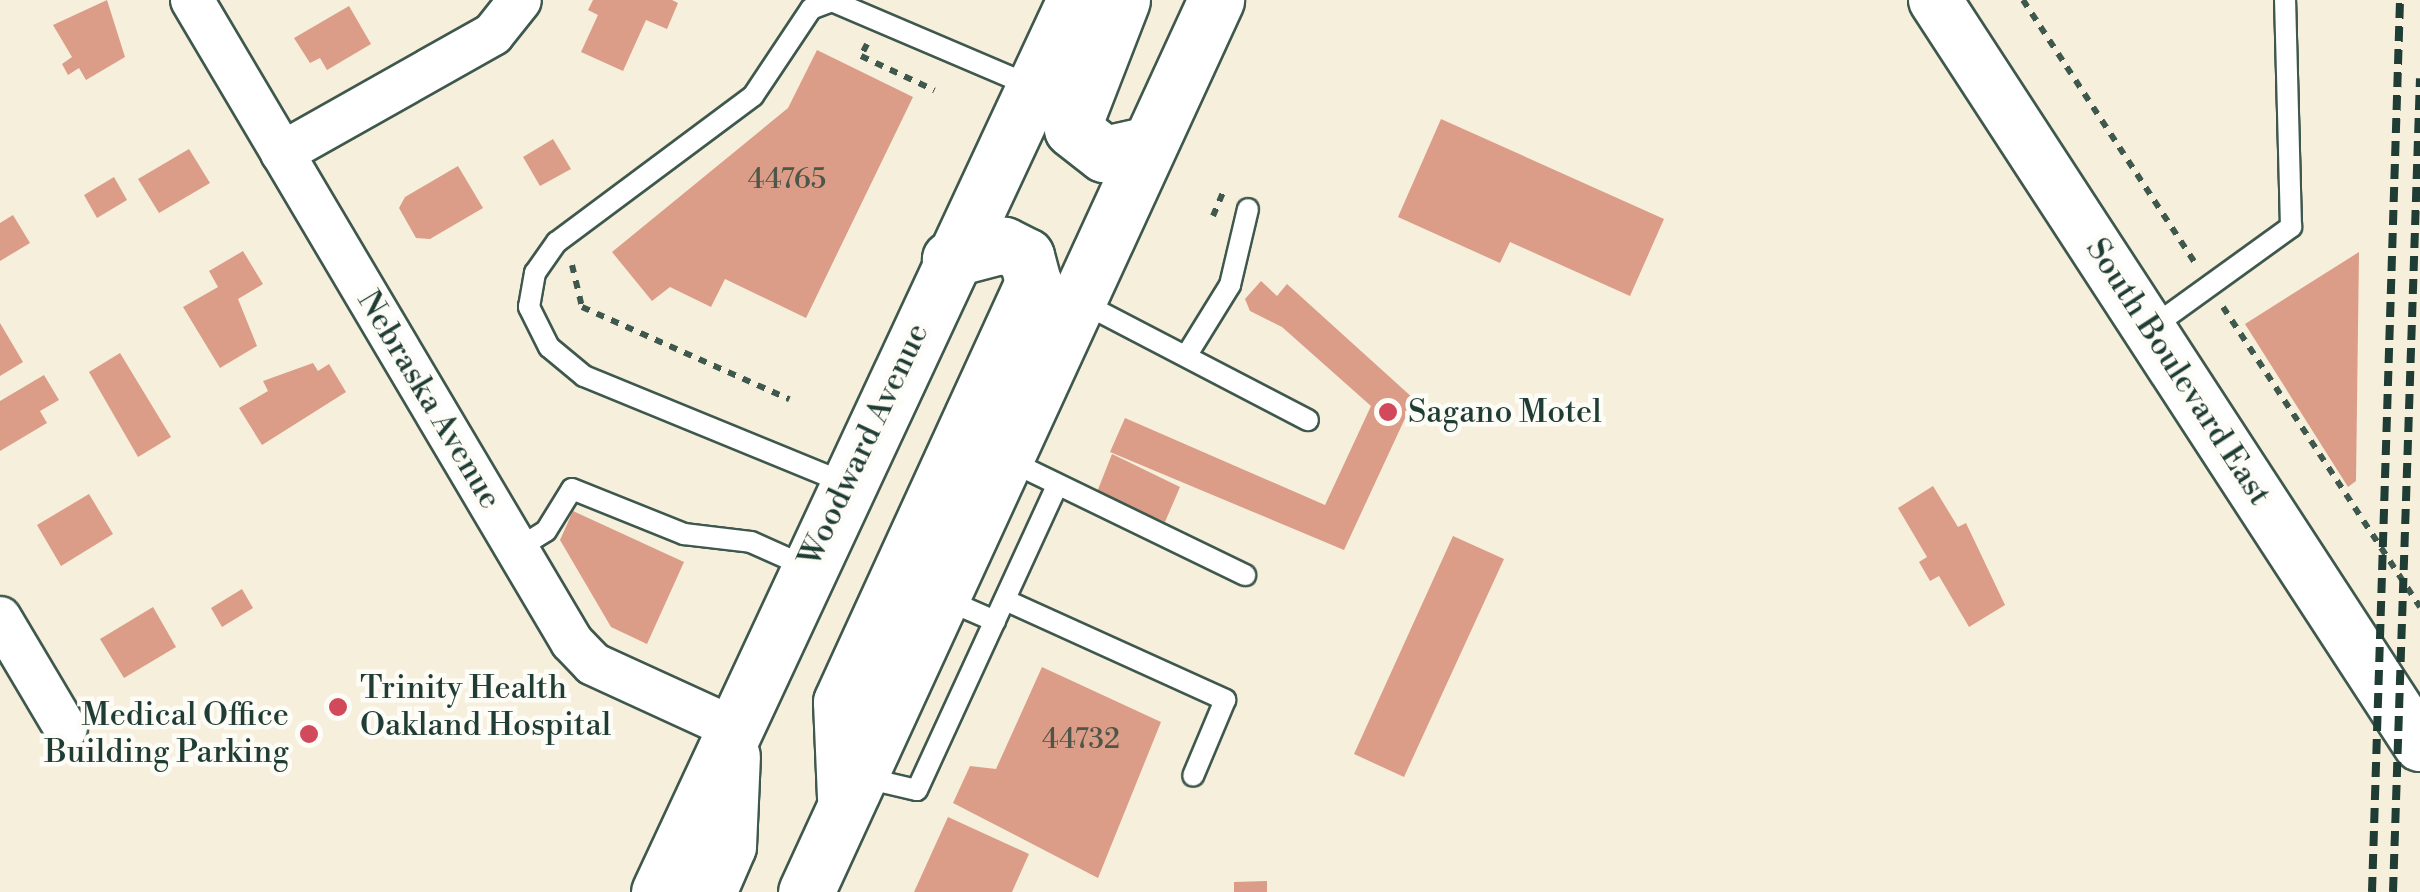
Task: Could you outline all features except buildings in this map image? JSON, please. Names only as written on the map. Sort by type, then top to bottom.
[{"type":"main road","name":"Woodward Avenue","points":[[658,892],[950,260],[1075,0]]},
{"type":"main road","points":[[1122,0],[1072,130],[1104,154],[1149,144]]},
{"type":"main road","points":[[806,892],[1216,0]]},
{"type":"main road","points":[[852,790],[841,702],[1033,282],[1026,256],[1004,246],[950,260]]},
{"type":"main road","points":[[708,892],[728,846],[733,728]]},
{"type":"street","name":"Nebraska Avenue","points":[[192,0],[517,549],[593,664],[733,728]]},
{"type":"street","points":[[282,153],[492,34],[520,0]]},
{"type":"street","name":"South Boulevard East","points":[[1935,0],[2415,727]]},
{"type":"street","points":[[0,618],[66,729]]},
{"type":"lane","points":[[2150,329],[2291,227],[2286,0]]},
{"type":"lane","points":[[847,484],[584,376],[549,346],[529,307],[535,272],[557,242],[753,96],[811,9],[832,1],[1034,87]]},
{"type":"lane","points":[[1188,353],[1230,286],[1248,210]]},
{"type":"lane","points":[[1077,300],[1188,353],[1308,420]]},
{"type":"lane","points":[[1004,458],[1056,488],[1245,575]]},
{"type":"lane","points":[[852,790],[918,790],[1056,488]]},
{"type":"lane","points":[[517,549],[546,531],[572,489],[808,567]]},
{"type":"lane","points":[[940,597],[995,622]]},
{"type":"lane","points":[[1004,600],[1225,700],[1193,776]]},
{"type":"path","points":[[854,30],[869,38],[861,56],[934,90]]},
{"type":"path","points":[[585,247],[570,257],[582,307],[789,399]]},
{"type":"railway","points":[[2372,892],[2400,0]]},
{"type":"railway","points":[[2393,892],[2420,78]]},
{"type":"place","name":"Sagano Motel","points":[[1388,412]]},
{"type":"place","name":"Trinity Health Oakland Hospital","points":[[338,707]]},
{"type":"place","name":"Medical Office Building Parking","points":[[309,734]]}]
